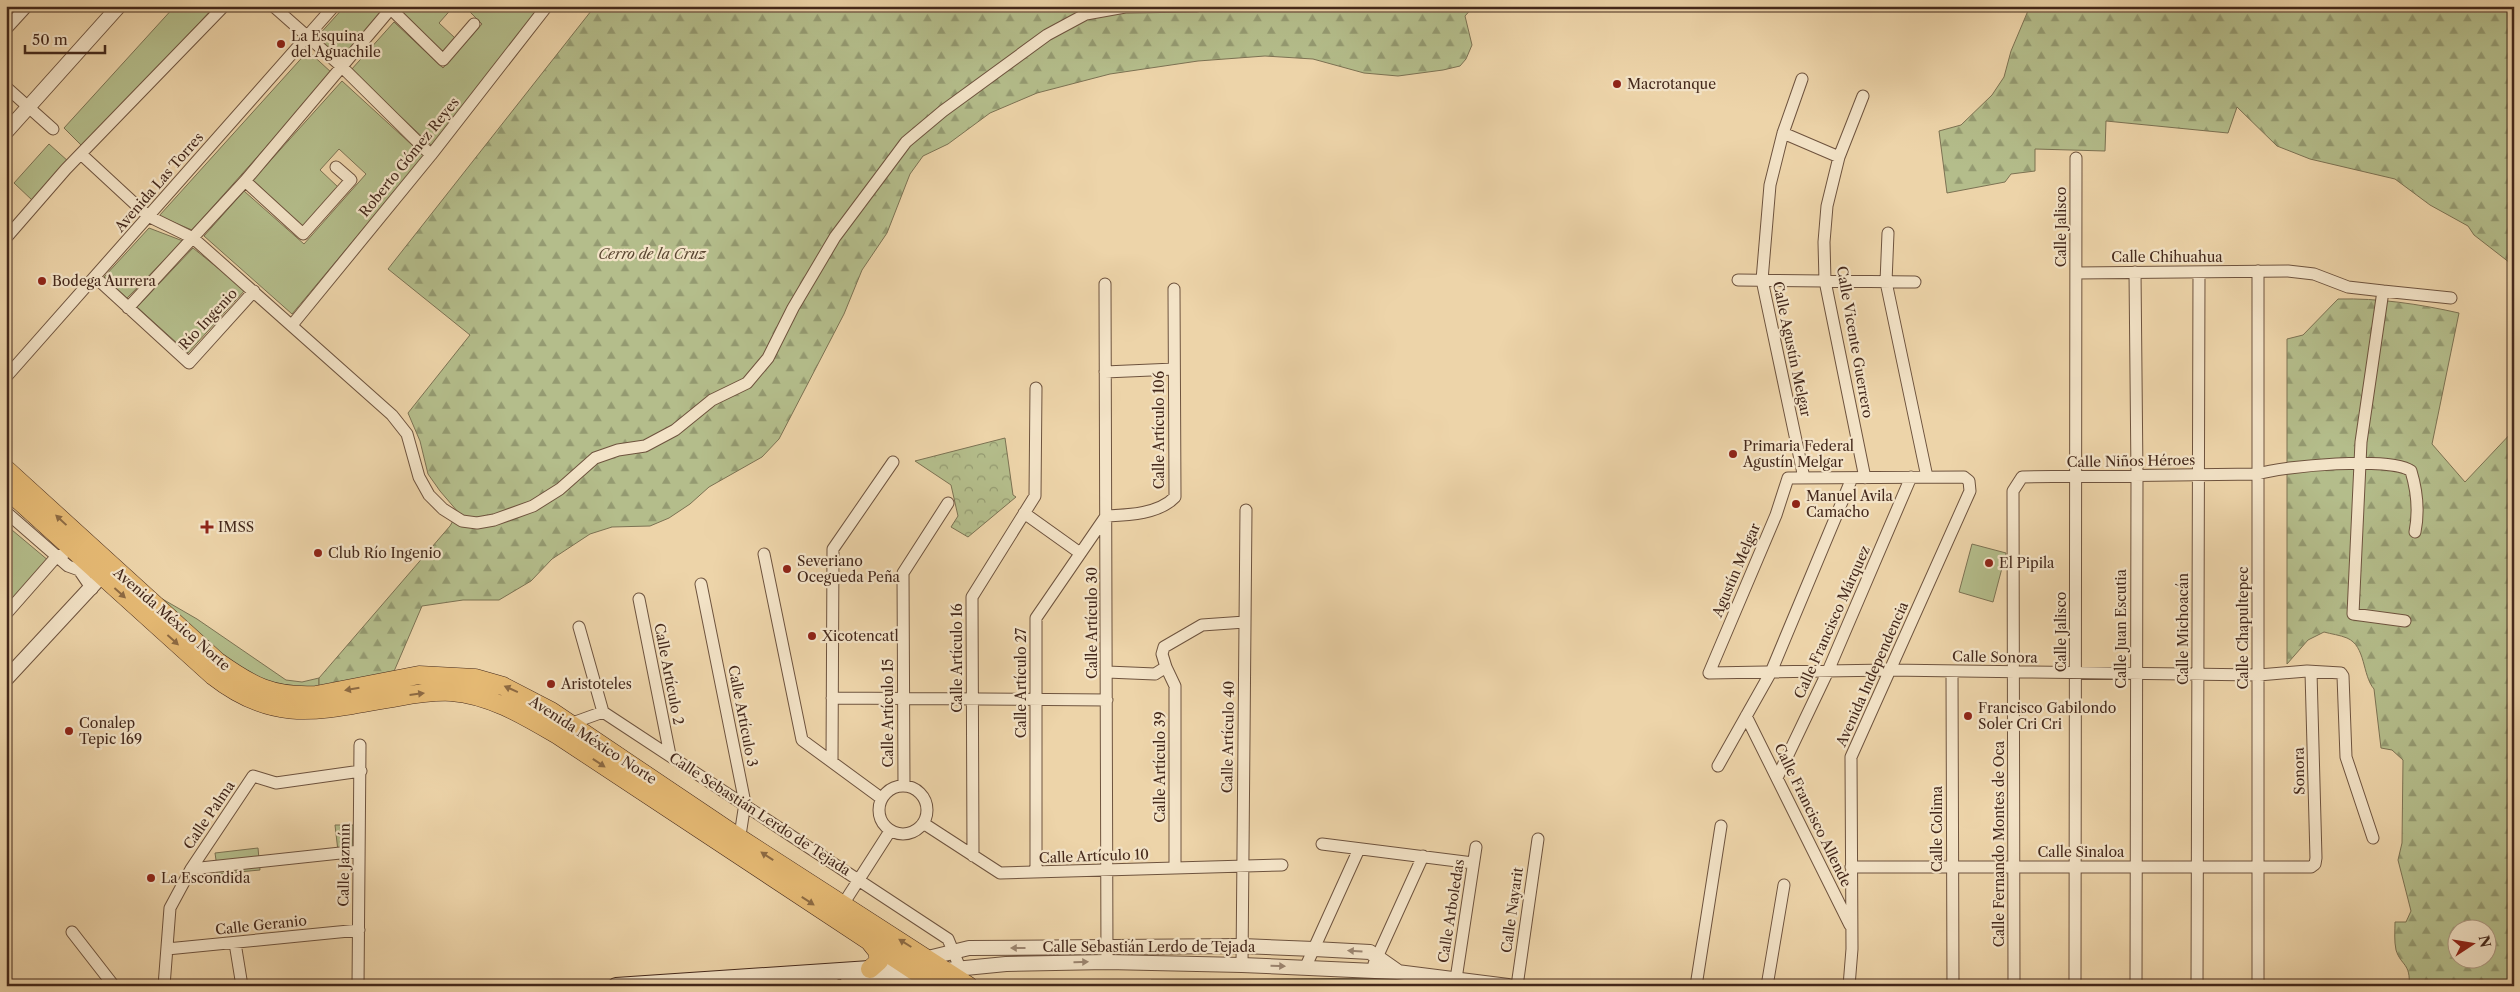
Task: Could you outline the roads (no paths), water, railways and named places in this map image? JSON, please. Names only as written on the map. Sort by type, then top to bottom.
[{"type":"main road","name":"Avenida México Norte","points":[[6,469],[80,548],[102,577],[229,688],[262,704],[300,712],[418,694],[450,692],[474,695],[499,703],[564,729],[737,846],[839,912],[928,958],[947,975],[969,986]]},
{"type":"main road","name":"Avenida México Norte","points":[[6,489],[80,548]]},
{"type":"main road","name":"Avenida México Norte","points":[[839,912],[869,941],[919,973],[947,975]]},
{"type":"main road","points":[[869,941],[878,956],[877,964],[870,969]]},
{"type":"main road","name":"Calle Sebastián Lerdo de Tejada","points":[[616,986],[832,979],[870,969],[928,958]]},
{"type":"main road","points":[[846,986],[919,973]]},
{"type":"street","points":[[6,29],[26,6]]},
{"type":"street","points":[[6,132],[119,6]]},
{"type":"street","points":[[6,238],[81,154],[224,6]]},
{"type":"street","points":[[273,6],[342,67],[432,155]]},
{"type":"street","name":"Avenida Las Torres","points":[[6,377],[334,6]]},
{"type":"street","name":"Roberto Gómez Reyes","points":[[292,325],[432,155],[547,6]]},
{"type":"street","points":[[81,154],[148,216],[193,238],[402,424],[413,448],[419,477],[429,495],[443,509],[462,521],[478,523],[494,520],[533,506],[560,488],[595,458],[618,450],[645,446],[674,430],[712,400],[747,383],[768,358],[793,308],[835,237],[906,142],[915,133],[1047,35],[1086,14],[1125,7],[1196,6]]},
{"type":"street","points":[[128,308],[245,181],[392,8],[443,60],[474,24]]},
{"type":"street","name":"Calle Agustín Melgar","points":[[1802,79],[1783,134],[1770,185],[1762,280],[1804,478]]},
{"type":"street","points":[[6,87],[53,129]]},
{"type":"street","name":"Calle Vicente Guerrero","points":[[1862,96],[1839,157],[1827,206],[1824,242],[1825,281],[1865,478]]},
{"type":"street","points":[[1783,134],[1839,157]]},
{"type":"street","name":"Calle Jalisco","points":[[2075,986],[2076,158]]},
{"type":"street","points":[[245,181],[303,234],[351,180],[336,167]]},
{"type":"street","points":[[1804,478],[1927,477],[1886,282],[1888,233]]},
{"type":"street","name":"Calle Chihuahua","points":[[2076,273],[2258,271],[2314,274],[2348,287],[2451,298]]},
{"type":"street","name":"Calle Chapultepec","points":[[2258,271],[2258,986]]},
{"type":"street","name":"Calle Juan Escutia","points":[[2135,272],[2137,476],[2135,673],[2136,986]]},
{"type":"street","name":"Calle Michoacán","points":[[2197,986],[2199,272]]},
{"type":"street","name":"Río Ingenio","points":[[95,277],[189,363],[254,291]]},
{"type":"street","points":[[1738,280],[1915,282]]},
{"type":"street","name":"Calle Artículo 30","points":[[1105,284],[1107,962]]},
{"type":"street","name":"Calle Artículo 106","points":[[1106,516],[1135,514],[1169,504],[1175,497],[1174,289]]},
{"type":"street","points":[[2383,291],[2361,442],[2354,614],[2405,621]]},
{"type":"street","points":[[1106,372],[1174,369]]},
{"type":"street","name":"Calle Artículo 16","points":[[973,856],[972,597],[1035,496],[1036,388]]},
{"type":"street","points":[[832,762],[834,549],[893,462]]},
{"type":"street","name":"Calle Niños Héroes","points":[[2013,491],[2022,477],[2258,474],[2303,465],[2360,464],[2399,466],[2411,471],[2415,484],[2418,517],[2415,532]]},
{"type":"street","name":"Calle Francisco Márquez","points":[[1778,778],[1828,671],[1911,477]]},
{"type":"street","name":"Avenida Independencia","points":[[1849,986],[1852,928],[1851,757],[1970,491],[1969,481],[1964,477],[1927,477]]},
{"type":"street","name":"Agustín Melgar","points":[[1709,673],[1776,515],[1788,478],[1804,478]]},
{"type":"street","points":[[1718,766],[1771,672],[1852,478]]},
{"type":"street","name":"Calle Fernando Montes de Oca","points":[[2013,491],[2014,986]]},
{"type":"street","name":"Calle Artículo 15","points":[[904,786],[903,573],[948,503]]},
{"type":"street","name":"Calle Artículo 40","points":[[1242,964],[1246,510]]},
{"type":"street","name":"Avenida México Norte","points":[[6,512],[68,566],[102,577]]},
{"type":"street","points":[[1024,513],[1080,553]]},
{"type":"street","name":"Calle Artículo 27","points":[[1036,872],[1036,618],[1106,516]]},
{"type":"street","points":[[6,614],[58,556],[80,548]]},
{"type":"street","points":[[764,554],[802,740],[881,798]]},
{"type":"street","points":[[6,679],[102,577]]},
{"type":"street","name":"Calle Artículo 3","points":[[701,584],[745,803],[737,846]]},
{"type":"street","name":"Calle Artículo 2","points":[[639,599],[670,754]]},
{"type":"street","points":[[1107,672],[1155,674],[1166,667],[1162,654],[1164,647],[1202,625],[1244,622]]},
{"type":"street","points":[[564,729],[603,712],[579,627]]},
{"type":"street","name":"Calle Artículo 39","points":[[1166,667],[1175,686],[1175,868]]},
{"type":"street","name":"Calle Sonora","points":[[1709,673],[1889,670],[2259,675],[2311,672],[2341,673],[2343,676],[2346,757],[2373,838]]},
{"type":"street","name":"Calle Colima","points":[[1952,671],[1953,986]]},
{"type":"street","name":"Sonora","points":[[2310,867],[2315,864],[2316,858],[2311,672]]},
{"type":"street","points":[[832,698],[1107,700]]},
{"type":"street","name":"Calle Sebastián Lerdo de Tejada","points":[[603,712],[745,803],[948,939],[955,952],[947,975],[1006,964],[1107,962],[1306,966],[1397,972]]},
{"type":"street","name":"Calle Francisco Allende","points":[[1746,716],[1852,928]]},
{"type":"street","name":"Calle Jazmín","points":[[358,986],[360,745]]},
{"type":"street","name":"Calle Palma","points":[[164,986],[170,908],[191,869],[253,776],[276,783],[361,772]]},
{"type":"street","points":[[904,786],[919,792],[924,799],[926,816],[923,823],[918,829],[904,834],[890,831],[879,816],[881,798],[891,789],[904,786]]},
{"type":"street","name":"Calle Artículo 10","points":[[923,823],[1000,873],[1282,865]]},
{"type":"street","points":[[1696,986],[1721,826]]},
{"type":"street","points":[[839,912],[890,831]]},
{"type":"street","name":"Calle Nayarit","points":[[1517,986],[1538,839]]},
{"type":"street","points":[[1322,844],[1473,863]]},
{"type":"street","name":"Calle Arboledas","points":[[1456,979],[1476,847]]},
{"type":"street","points":[[1306,966],[1359,849]]},
{"type":"street","points":[[191,869],[359,851]]},
{"type":"street","points":[[1371,970],[1423,856]]},
{"type":"street","name":"Calle Sinaloa","points":[[1851,867],[2310,867]]},
{"type":"street","points":[[1767,986],[1784,884]]},
{"type":"street","name":"Calle Geranio","points":[[167,949],[359,930]]},
{"type":"street","points":[[72,932],[114,986]]},
{"type":"street","points":[[235,943],[242,986]]},
{"type":"street","name":"Calle Sebastián Lerdo de Tejada","points":[[928,958],[969,948],[1242,946],[1370,952],[1397,972]]},
{"type":"street","points":[[1397,972],[1508,986]]},
{"type":"place","name":"La Esquina del Aguachile","points":[[281,44]]},
{"type":"place","name":"Macrotanque","points":[[1617,84]]},
{"type":"place","name":"Bodega Aurrera","points":[[42,281]]},
{"type":"place","name":"Primaria Federal Agustín Melgar","points":[[1733,454]]},
{"type":"place","name":"Manuel Avila Camacho","points":[[1796,504]]},
{"type":"place","name":"IMSS","points":[[207,527]]},
{"type":"place","name":"Club Río Ingenio","points":[[318,553]]},
{"type":"place","name":"El Pipila","points":[[1989,563]]},
{"type":"place","name":"Severiano Ocegueda Peña","points":[[787,569]]},
{"type":"place","name":"Xicotencatl","points":[[812,636]]},
{"type":"place","name":"Aristoteles","points":[[551,684]]},
{"type":"place","name":"Francisco Gabilondo Soler Cri Cri","points":[[1968,716]]},
{"type":"place","name":"Conalep Tepic 169","points":[[69,731]]},
{"type":"place","name":"La Escondida","points":[[151,878]]},
{"type":"park label","name":"Cerro de la Cruz","points":[[652,254]]}]
